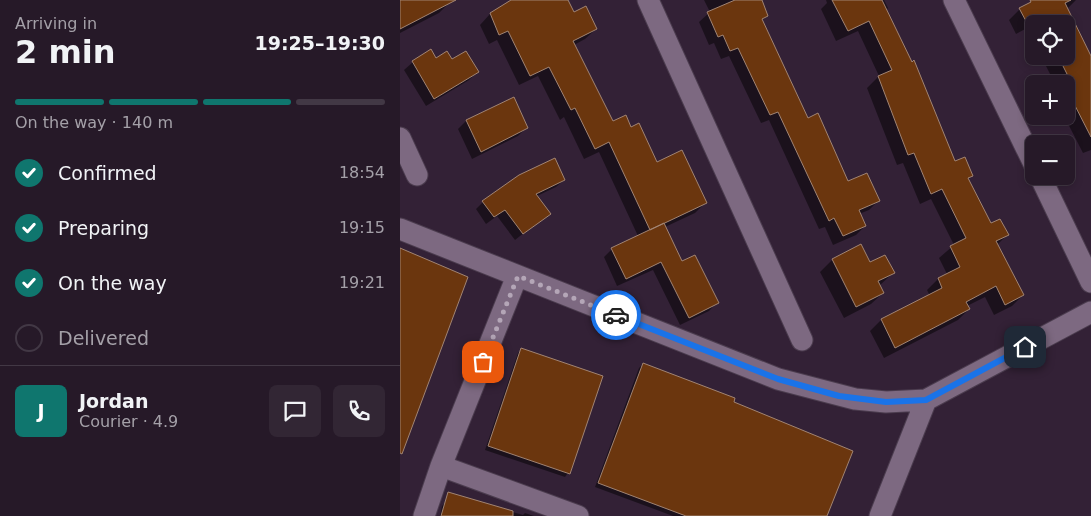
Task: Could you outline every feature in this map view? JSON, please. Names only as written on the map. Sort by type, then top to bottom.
[{"type":"street","points":[[648,0],[802,340]]},
{"type":"street","points":[[954,0],[1025,146]]},
{"type":"street","points":[[400,138],[417,176]]},
{"type":"street","points":[[1044,185],[1091,282]]},
{"type":"street","points":[[400,229],[778,379],[855,399],[886,402],[926,400],[1091,312]]},
{"type":"street","points":[[424,516],[441,466],[518,276]]},
{"type":"street","points":[[880,516],[926,400]]},
{"type":"street","points":[[441,466],[578,516]]},
{"type":"building","points":[[400,0],[456,0],[400,29]]},
{"type":"building","points":[[511,0],[568,0],[574,12],[586,6],[597,29],[573,41],[613,121],[626,115],[631,127],[639,123],[657,162],[682,150],[707,203],[650,230],[609,142],[595,149],[575,108],[571,110],[549,67],[530,76],[508,31],[499,35],[490,13]]},
{"type":"building","points":[[735,0],[762,0],[768,16],[762,19],[808,118],[818,113],[848,181],[867,173],[880,201],[859,210],[866,226],[843,236],[834,218],[829,221],[778,112],[770,115],[738,48],[730,51],[723,35],[718,37],[707,12]]},
{"type":"building","points":[[832,0],[882,0],[912,62],[914,60],[955,161],[965,157],[973,176],[968,178],[991,223],[1000,219],[1009,235],[996,241],[1024,295],[1005,305],[996,286],[966,302],[970,309],[895,348],[881,319],[942,288],[938,278],[960,267],[950,246],[966,238],[942,189],[931,194],[914,153],[908,155],[878,76],[892,70],[869,21],[848,31]]},
{"type":"building","points":[[1030,0],[1071,0],[1065,3],[1071,15],[1025,15],[1025,19],[1019,8],[1031,2]]},
{"type":"building","points":[[1075,23],[1091,56],[1091,137],[1075,106],[1075,75],[1067,74],[1062,65],[1075,65]]},
{"type":"building","points":[[431,49],[436,58],[447,51],[452,59],[466,51],[479,72],[434,99],[412,61]]},
{"type":"building","points":[[514,97],[528,128],[481,152],[466,120]]},
{"type":"building","points":[[555,158],[565,180],[536,194],[551,214],[523,234],[505,210],[494,217],[482,201],[519,175]]},
{"type":"building","points":[[664,223],[682,261],[695,255],[719,303],[689,318],[661,262],[626,279],[611,248]]},
{"type":"building","points":[[861,244],[870,262],[885,255],[895,273],[878,281],[884,293],[856,307],[832,259]]},
{"type":"building","points":[[400,248],[468,277],[402,454],[400,453]]},
{"type":"building","points":[[521,348],[603,376],[570,474],[488,446]]},
{"type":"building","points":[[643,363],[735,398],[734,402],[853,451],[827,516],[686,516],[598,483]]},
{"type":"building","points":[[448,492],[513,511],[513,516],[441,516]]},
{"type":"way so far","points":[[483,362],[518,276],[616,315]]},
{"type":"route","points":[[616,315],[778,379],[839,396],[886,402],[926,400],[1025,347]]}]
